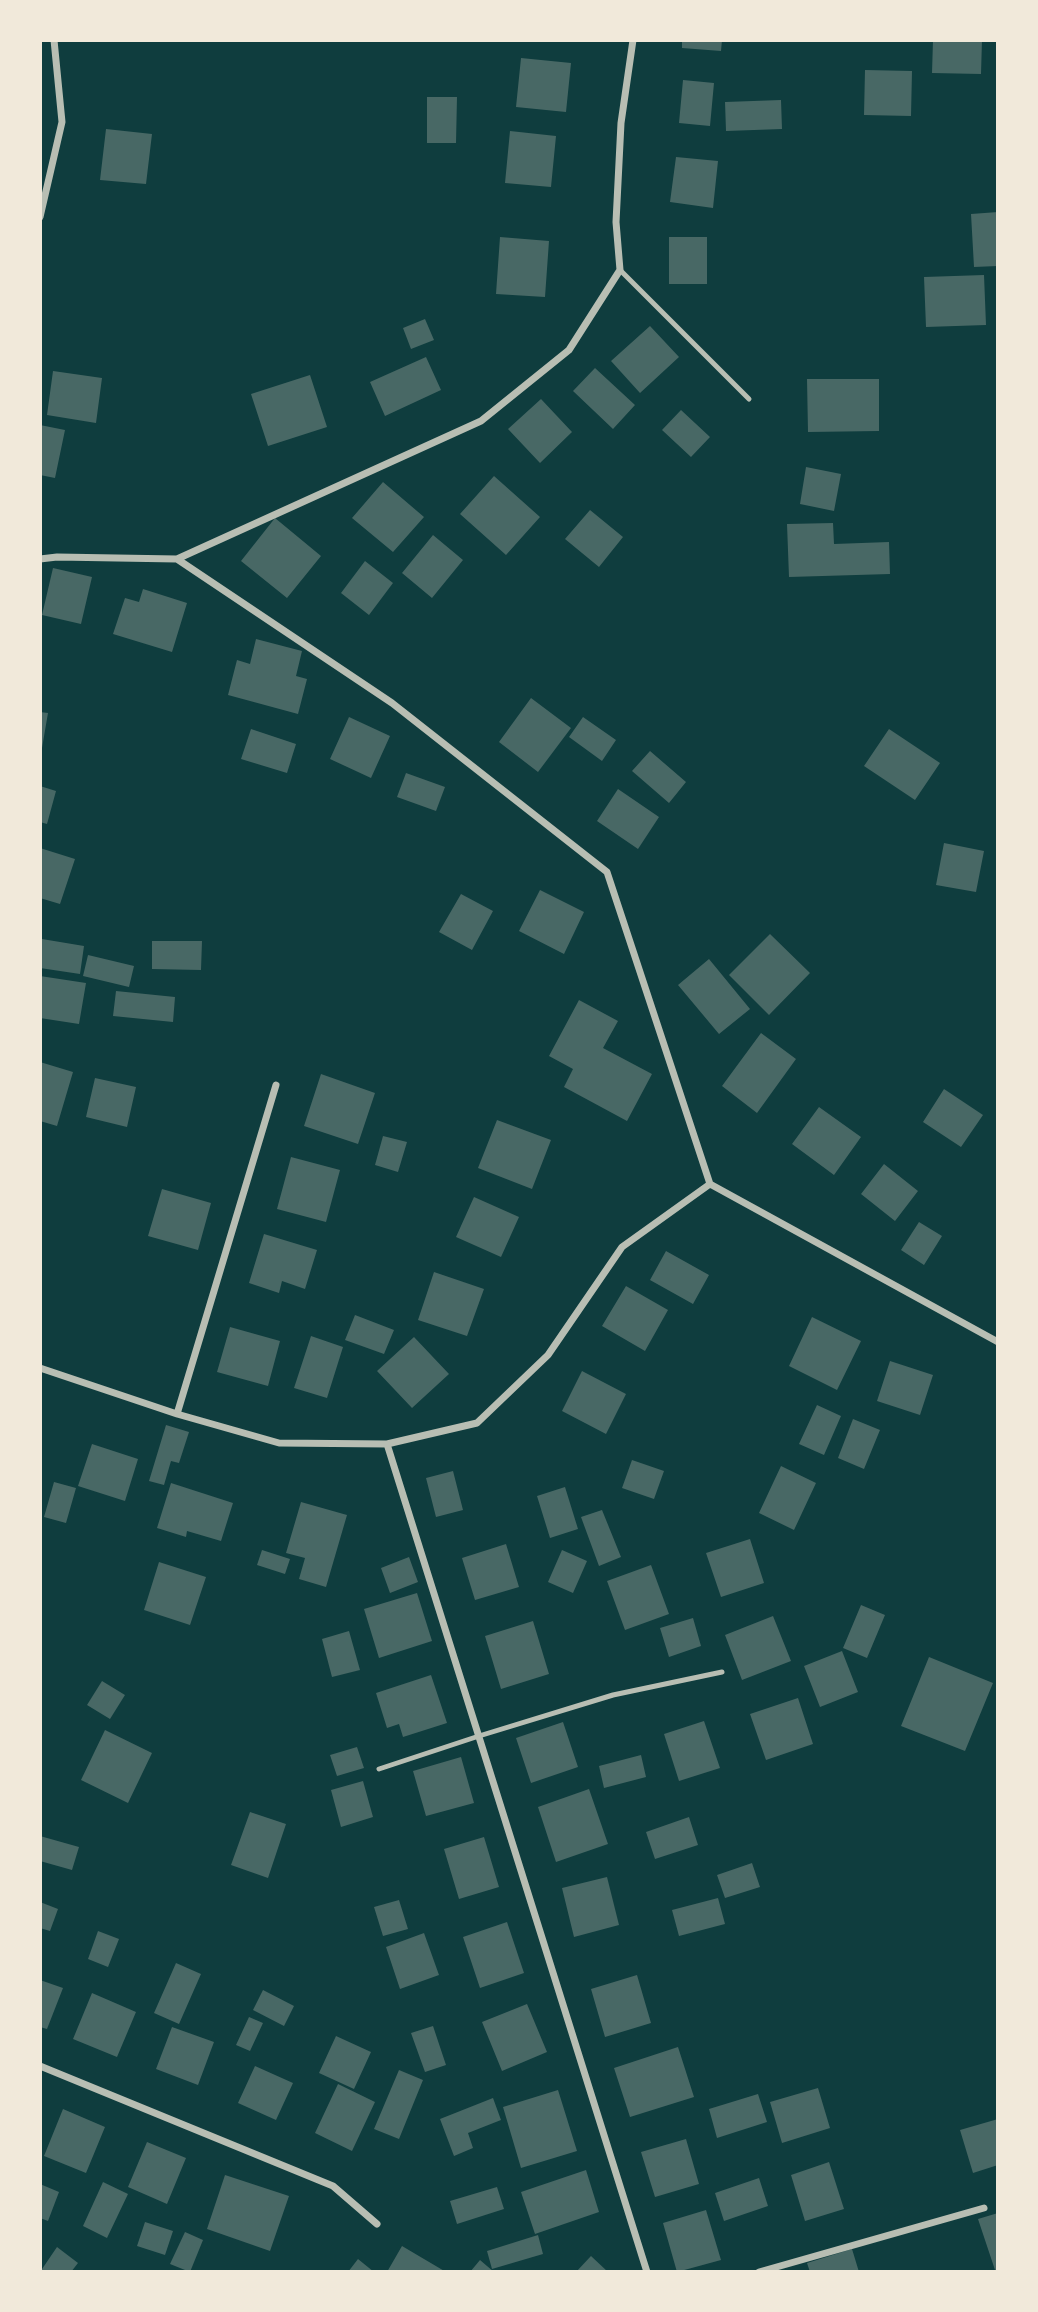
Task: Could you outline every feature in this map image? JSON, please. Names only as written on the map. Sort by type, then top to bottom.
[{"type":"street","points":[[40,217],[62,121],[54,40]]},
{"type":"street","points":[[40,559],[177,558],[481,421],[569,350],[620,270],[616,222],[621,123],[633,40]]},
{"type":"street","points":[[177,558],[392,703],[607,872],[710,1184],[998,1342]]},
{"type":"street","points":[[177,1414],[276,1085]]},
{"type":"street","points":[[40,1368],[177,1414],[279,1444],[387,1444],[477,1423],[548,1355],[622,1247],[710,1184]]},
{"type":"street","points":[[387,1444],[648,2272]]},
{"type":"street","points":[[40,2066],[333,2186],[377,2224]]},
{"type":"street","points":[[759,2272],[984,2208]]},
{"type":"lane","points":[[620,270],[749,399]]},
{"type":"lane","points":[[379,1769],[479,1735],[613,1695],[722,1672]]},
{"type":"building","points":[[682,40],[722,40],[721,51],[682,48]]},
{"type":"building","points":[[933,40],[982,40],[981,74],[932,73]]},
{"type":"building","points":[[521,58],[571,63],[566,112],[516,107]]},
{"type":"building","points":[[865,70],[912,71],[911,116],[864,115]]},
{"type":"building","points":[[683,80],[714,83],[710,126],[679,123]]},
{"type":"building","points":[[427,97],[457,97],[456,143],[427,143]]},
{"type":"building","points":[[781,100],[782,129],[726,131],[725,102]]},
{"type":"building","points":[[106,129],[152,134],[146,184],[100,180]]},
{"type":"building","points":[[510,131],[556,136],[551,187],[505,183]]},
{"type":"building","points":[[676,157],[718,161],[713,208],[670,202]]},
{"type":"building","points":[[998,212],[998,266],[974,267],[971,214]]},
{"type":"building","points":[[500,237],[549,241],[545,297],[496,294]]},
{"type":"building","points":[[669,237],[707,237],[707,284],[669,284]]},
{"type":"building","points":[[984,275],[986,325],[926,327],[924,277]]},
{"type":"building","points":[[425,319],[434,340],[411,349],[403,328]]},
{"type":"building","points":[[650,326],[679,357],[640,393],[611,361]]},
{"type":"building","points":[[426,357],[441,390],[385,416],[370,382]]},
{"type":"building","points":[[595,368],[635,405],[613,429],[573,391]]},
{"type":"building","points":[[53,371],[102,378],[96,423],[47,415]]},
{"type":"building","points":[[310,375],[327,427],[268,446],[251,394]]},
{"type":"building","points":[[807,379],[879,379],[879,431],[808,432]]},
{"type":"building","points":[[541,399],[572,432],[540,463],[508,429]]},
{"type":"building","points":[[681,410],[710,437],[691,457],[662,430]]},
{"type":"building","points":[[40,425],[65,430],[55,478],[40,475]]},
{"type":"building","points":[[806,467],[841,474],[834,511],[800,504]]},
{"type":"building","points":[[494,476],[540,517],[506,555],[460,514]]},
{"type":"building","points":[[383,482],[424,517],[393,552],[352,518]]},
{"type":"building","points":[[590,510],[623,537],[599,567],[565,539]]},
{"type":"building","points":[[275,518],[321,556],[287,598],[241,561]]},
{"type":"building","points":[[833,523],[834,544],[889,542],[890,574],[789,577],[787,524]]},
{"type":"building","points":[[433,535],[463,560],[432,598],[402,573]]},
{"type":"building","points":[[365,561],[393,583],[369,615],[341,593]]},
{"type":"building","points":[[53,568],[92,577],[81,624],[42,615]]},
{"type":"building","points":[[143,589],[187,603],[172,652],[113,634],[125,598],[139,602]]},
{"type":"building","points":[[256,639],[302,651],[296,676],[307,679],[298,714],[228,695],[237,660],[250,664]]},
{"type":"building","points":[[531,698],[571,728],[538,772],[499,742]]},
{"type":"building","points":[[40,712],[48,713],[42,748],[40,748]]},
{"type":"building","points":[[349,717],[390,736],[371,778],[330,759]]},
{"type":"building","points":[[583,717],[616,740],[602,761],[569,737]]},
{"type":"building","points":[[251,729],[296,744],[287,773],[241,759]]},
{"type":"building","points":[[889,729],[940,763],[915,800],[864,766]]},
{"type":"building","points":[[650,751],[686,782],[669,803],[632,771]]},
{"type":"building","points":[[406,773],[445,787],[436,811],[397,797]]},
{"type":"building","points":[[40,786],[56,791],[47,824],[40,822]]},
{"type":"building","points":[[618,789],[659,817],[638,849],[597,821]]},
{"type":"building","points":[[944,843],[984,851],[976,892],[936,885]]},
{"type":"building","points":[[40,848],[75,859],[60,904],[40,898]]},
{"type":"building","points":[[540,890],[584,912],[564,954],[519,931]]},
{"type":"building","points":[[461,894],[493,911],[472,950],[439,932]]},
{"type":"building","points":[[770,934],[810,973],[769,1015],[729,975]]},
{"type":"building","points":[[42,939],[84,946],[80,974],[40,968]]},
{"type":"building","points":[[152,941],[202,941],[201,970],[152,969]]},
{"type":"building","points":[[88,955],[134,966],[129,987],[83,976]]},
{"type":"building","points":[[709,959],[750,1009],[719,1034],[678,985]]},
{"type":"building","points":[[40,976],[86,983],[79,1024],[40,1018]]},
{"type":"building","points":[[116,991],[175,997],[173,1022],[113,1016]]},
{"type":"building","points":[[579,1000],[618,1021],[603,1048],[652,1074],[627,1121],[564,1087],[573,1069],[549,1056]]},
{"type":"building","points":[[761,1033],[796,1059],[757,1113],[722,1086]]},
{"type":"building","points":[[40,1062],[73,1072],[57,1126],[40,1121]]},
{"type":"building","points":[[321,1074],[375,1093],[358,1144],[304,1126]]},
{"type":"building","points":[[95,1078],[136,1087],[127,1127],[86,1117]]},
{"type":"building","points":[[944,1089],[983,1115],[961,1147],[923,1122]]},
{"type":"building","points":[[819,1107],[861,1137],[834,1175],[792,1144]]},
{"type":"building","points":[[497,1120],[551,1140],[532,1189],[478,1168]]},
{"type":"building","points":[[383,1136],[407,1142],[398,1172],[375,1165]]},
{"type":"building","points":[[291,1157],[340,1170],[326,1222],[277,1209]]},
{"type":"building","points":[[884,1164],[918,1191],[895,1221],[861,1194]]},
{"type":"building","points":[[162,1189],[211,1203],[198,1250],[148,1236]]},
{"type":"building","points":[[474,1197],[519,1217],[501,1257],[456,1237]]},
{"type":"building","points":[[919,1222],[942,1236],[924,1265],[901,1250]]},
{"type":"building","points":[[264,1234],[317,1250],[305,1289],[282,1281],[279,1293],[249,1283]]},
{"type":"building","points":[[666,1251],[709,1275],[693,1304],[650,1280]]},
{"type":"building","points":[[434,1272],[484,1289],[467,1336],[418,1320]]},
{"type":"building","points":[[626,1286],[668,1310],[645,1351],[602,1326]]},
{"type":"building","points":[[355,1315],[394,1330],[384,1354],[345,1340]]},
{"type":"building","points":[[812,1317],[861,1341],[837,1390],[789,1366]]},
{"type":"building","points":[[230,1327],[280,1341],[268,1386],[217,1372]]},
{"type":"building","points":[[311,1336],[343,1347],[327,1398],[294,1388]]},
{"type":"building","points":[[414,1337],[449,1374],[412,1408],[377,1371]]},
{"type":"building","points":[[890,1361],[933,1375],[920,1415],[877,1401]]},
{"type":"building","points":[[582,1371],[626,1394],[606,1434],[562,1411]]},
{"type":"building","points":[[817,1405],[841,1416],[824,1455],[799,1444]]},
{"type":"building","points":[[853,1419],[880,1430],[864,1469],[838,1458]]},
{"type":"building","points":[[166,1425],[189,1432],[179,1463],[171,1461],[164,1485],[149,1481]]},
{"type":"building","points":[[92,1444],[138,1459],[125,1501],[78,1486]]},
{"type":"building","points":[[632,1460],[664,1471],[654,1499],[622,1488]]},
{"type":"building","points":[[781,1466],[816,1483],[794,1530],[759,1513]]},
{"type":"building","points":[[453,1471],[463,1510],[436,1517],[426,1478]]},
{"type":"building","points":[[54,1482],[76,1488],[66,1523],[44,1517]]},
{"type":"building","points":[[171,1483],[233,1503],[221,1541],[187,1531],[186,1537],[157,1528]]},
{"type":"building","points":[[565,1487],[578,1529],[550,1538],[537,1496]]},
{"type":"building","points":[[301,1502],[347,1515],[326,1587],[299,1579],[305,1558],[286,1553]]},
{"type":"building","points":[[602,1510],[621,1557],[599,1566],[581,1517]]},
{"type":"building","points":[[750,1539],[764,1583],[721,1597],[706,1553]]},
{"type":"building","points":[[506,1544],[519,1587],[475,1600],[462,1558]]},
{"type":"building","points":[[262,1550],[290,1559],[285,1574],[257,1565]]},
{"type":"building","points":[[562,1550],[587,1561],[573,1593],[548,1582]]},
{"type":"building","points":[[409,1557],[418,1582],[390,1593],[381,1568]]},
{"type":"building","points":[[159,1562],[206,1577],[190,1625],[144,1610]]},
{"type":"building","points":[[651,1565],[669,1614],[625,1630],[607,1581]]},
{"type":"building","points":[[417,1593],[432,1641],[379,1658],[364,1609]]},
{"type":"building","points":[[861,1605],[885,1615],[867,1658],[843,1648]]},
{"type":"building","points":[[773,1616],[791,1661],[742,1680],[725,1635]]},
{"type":"building","points":[[693,1618],[701,1646],[669,1657],[660,1628]]},
{"type":"building","points":[[533,1621],[549,1674],[501,1689],[485,1636]]},
{"type":"building","points":[[349,1631],[360,1670],[332,1677],[322,1639]]},
{"type":"building","points":[[842,1651],[858,1692],[820,1707],[804,1666]]},
{"type":"building","points":[[929,1657],[993,1683],[965,1751],[901,1726]]},
{"type":"building","points":[[431,1675],[447,1723],[403,1737],[399,1724],[387,1728],[376,1693]]},
{"type":"building","points":[[102,1681],[125,1695],[110,1719],[87,1705]]},
{"type":"building","points":[[798,1698],[813,1744],[766,1760],[750,1714]]},
{"type":"building","points":[[704,1721],[720,1768],[679,1781],[664,1734]]},
{"type":"building","points":[[563,1722],[578,1767],[531,1783],[516,1738]]},
{"type":"building","points":[[105,1730],[152,1753],[128,1803],[81,1780]]},
{"type":"building","points":[[357,1747],[364,1768],[337,1776],[330,1755]]},
{"type":"building","points":[[641,1755],[646,1777],[604,1788],[599,1766]]},
{"type":"building","points":[[461,1757],[474,1803],[426,1816],[413,1771]]},
{"type":"building","points":[[363,1781],[373,1817],[341,1827],[331,1790]]},
{"type":"building","points":[[589,1789],[608,1844],[556,1862],[538,1807]]},
{"type":"building","points":[[250,1812],[286,1824],[268,1878],[231,1865]]},
{"type":"building","points":[[689,1817],[698,1845],[655,1859],[646,1832]]},
{"type":"building","points":[[40,1836],[79,1847],[72,1870],[40,1861]]},
{"type":"building","points":[[484,1837],[499,1887],[459,1899],[444,1849]]},
{"type":"building","points":[[752,1863],[760,1887],[725,1898],[717,1875]]},
{"type":"building","points":[[607,1877],[619,1925],[574,1937],[562,1888]]},
{"type":"building","points":[[718,1898],[725,1924],[679,1936],[672,1910]]},
{"type":"building","points":[[399,1900],[408,1929],[383,1936],[374,1907]]},
{"type":"building","points":[[40,1902],[58,1909],[50,1931],[40,1928]]},
{"type":"building","points":[[507,1922],[524,1973],[480,1988],[463,1937]]},
{"type":"building","points":[[98,1931],[119,1939],[108,1967],[88,1959]]},
{"type":"building","points":[[424,1933],[439,1975],[400,1989],[386,1947]]},
{"type":"building","points":[[176,1963],[201,1974],[179,2024],[154,2013]]},
{"type":"building","points":[[637,1975],[651,2023],[605,2037],[591,1989]]},
{"type":"building","points":[[40,1980],[63,1988],[47,2029],[40,2027]]},
{"type":"building","points":[[263,1990],[294,2006],[284,2026],[253,2010]]},
{"type":"building","points":[[92,1993],[136,2012],[117,2057],[73,2039]]},
{"type":"building","points":[[527,2004],[547,2052],[502,2071],[482,2022]]},
{"type":"building","points":[[249,2017],[263,2023],[250,2051],[236,2045]]},
{"type":"building","points":[[433,2026],[446,2065],[425,2072],[411,2033]]},
{"type":"building","points":[[172,2027],[214,2042],[198,2085],[156,2069]]},
{"type":"building","points":[[336,2036],[371,2052],[354,2089],[319,2073]]},
{"type":"building","points":[[678,2047],[694,2097],[630,2117],[614,2068]]},
{"type":"building","points":[[255,2066],[293,2083],[276,2120],[238,2103]]},
{"type":"building","points":[[399,2070],[423,2080],[399,2139],[374,2129]]},
{"type":"building","points":[[338,2084],[375,2102],[352,2151],[315,2133]]},
{"type":"building","points":[[818,2088],[830,2128],[782,2143],[770,2102]]},
{"type":"building","points":[[558,2090],[577,2151],[521,2168],[503,2107]]},
{"type":"building","points":[[758,2094],[767,2122],[717,2138],[709,2109]]},
{"type":"building","points":[[493,2098],[501,2120],[468,2133],[473,2148],[454,2156],[440,2119]]},
{"type":"building","points":[[63,2109],[105,2127],[86,2173],[44,2156]]},
{"type":"building","points":[[998,2119],[998,2165],[973,2173],[960,2130]]},
{"type":"building","points":[[686,2139],[699,2184],[655,2197],[641,2152]]},
{"type":"building","points":[[147,2142],[186,2158],[167,2204],[128,2187]]},
{"type":"building","points":[[829,2162],[844,2209],[805,2221],[791,2175]]},
{"type":"building","points":[[586,2170],[599,2212],[535,2234],[521,2192]]},
{"type":"building","points":[[225,2175],[289,2196],[270,2251],[207,2229]]},
{"type":"building","points":[[759,2178],[768,2206],[724,2221],[715,2193]]},
{"type":"building","points":[[103,2182],[128,2194],[107,2238],[83,2226]]},
{"type":"building","points":[[40,2184],[59,2192],[48,2221],[40,2218]]},
{"type":"building","points":[[497,2187],[504,2209],[457,2224],[450,2201]]},
{"type":"building","points":[[706,2210],[721,2260],[677,2272],[663,2223]]},
{"type":"building","points":[[998,2213],[998,2269],[995,2270],[978,2219]]},
{"type":"building","points":[[145,2222],[173,2231],[165,2255],[137,2246]]},
{"type":"building","points":[[185,2232],[203,2240],[190,2272],[170,2264]]},
{"type":"building","points":[[538,2235],[543,2254],[492,2269],[487,2251]]},
{"type":"building","points":[[402,2246],[446,2272],[387,2272]]},
{"type":"building","points":[[57,2247],[78,2263],[71,2272],[40,2272]]},
{"type":"building","points":[[852,2249],[859,2272],[810,2272],[807,2263]]},
{"type":"building","points":[[591,2256],[608,2272],[576,2272]]},
{"type":"building","points":[[358,2259],[374,2272],[348,2272]]},
{"type":"building","points":[[480,2260],[494,2272],[470,2272]]}]
